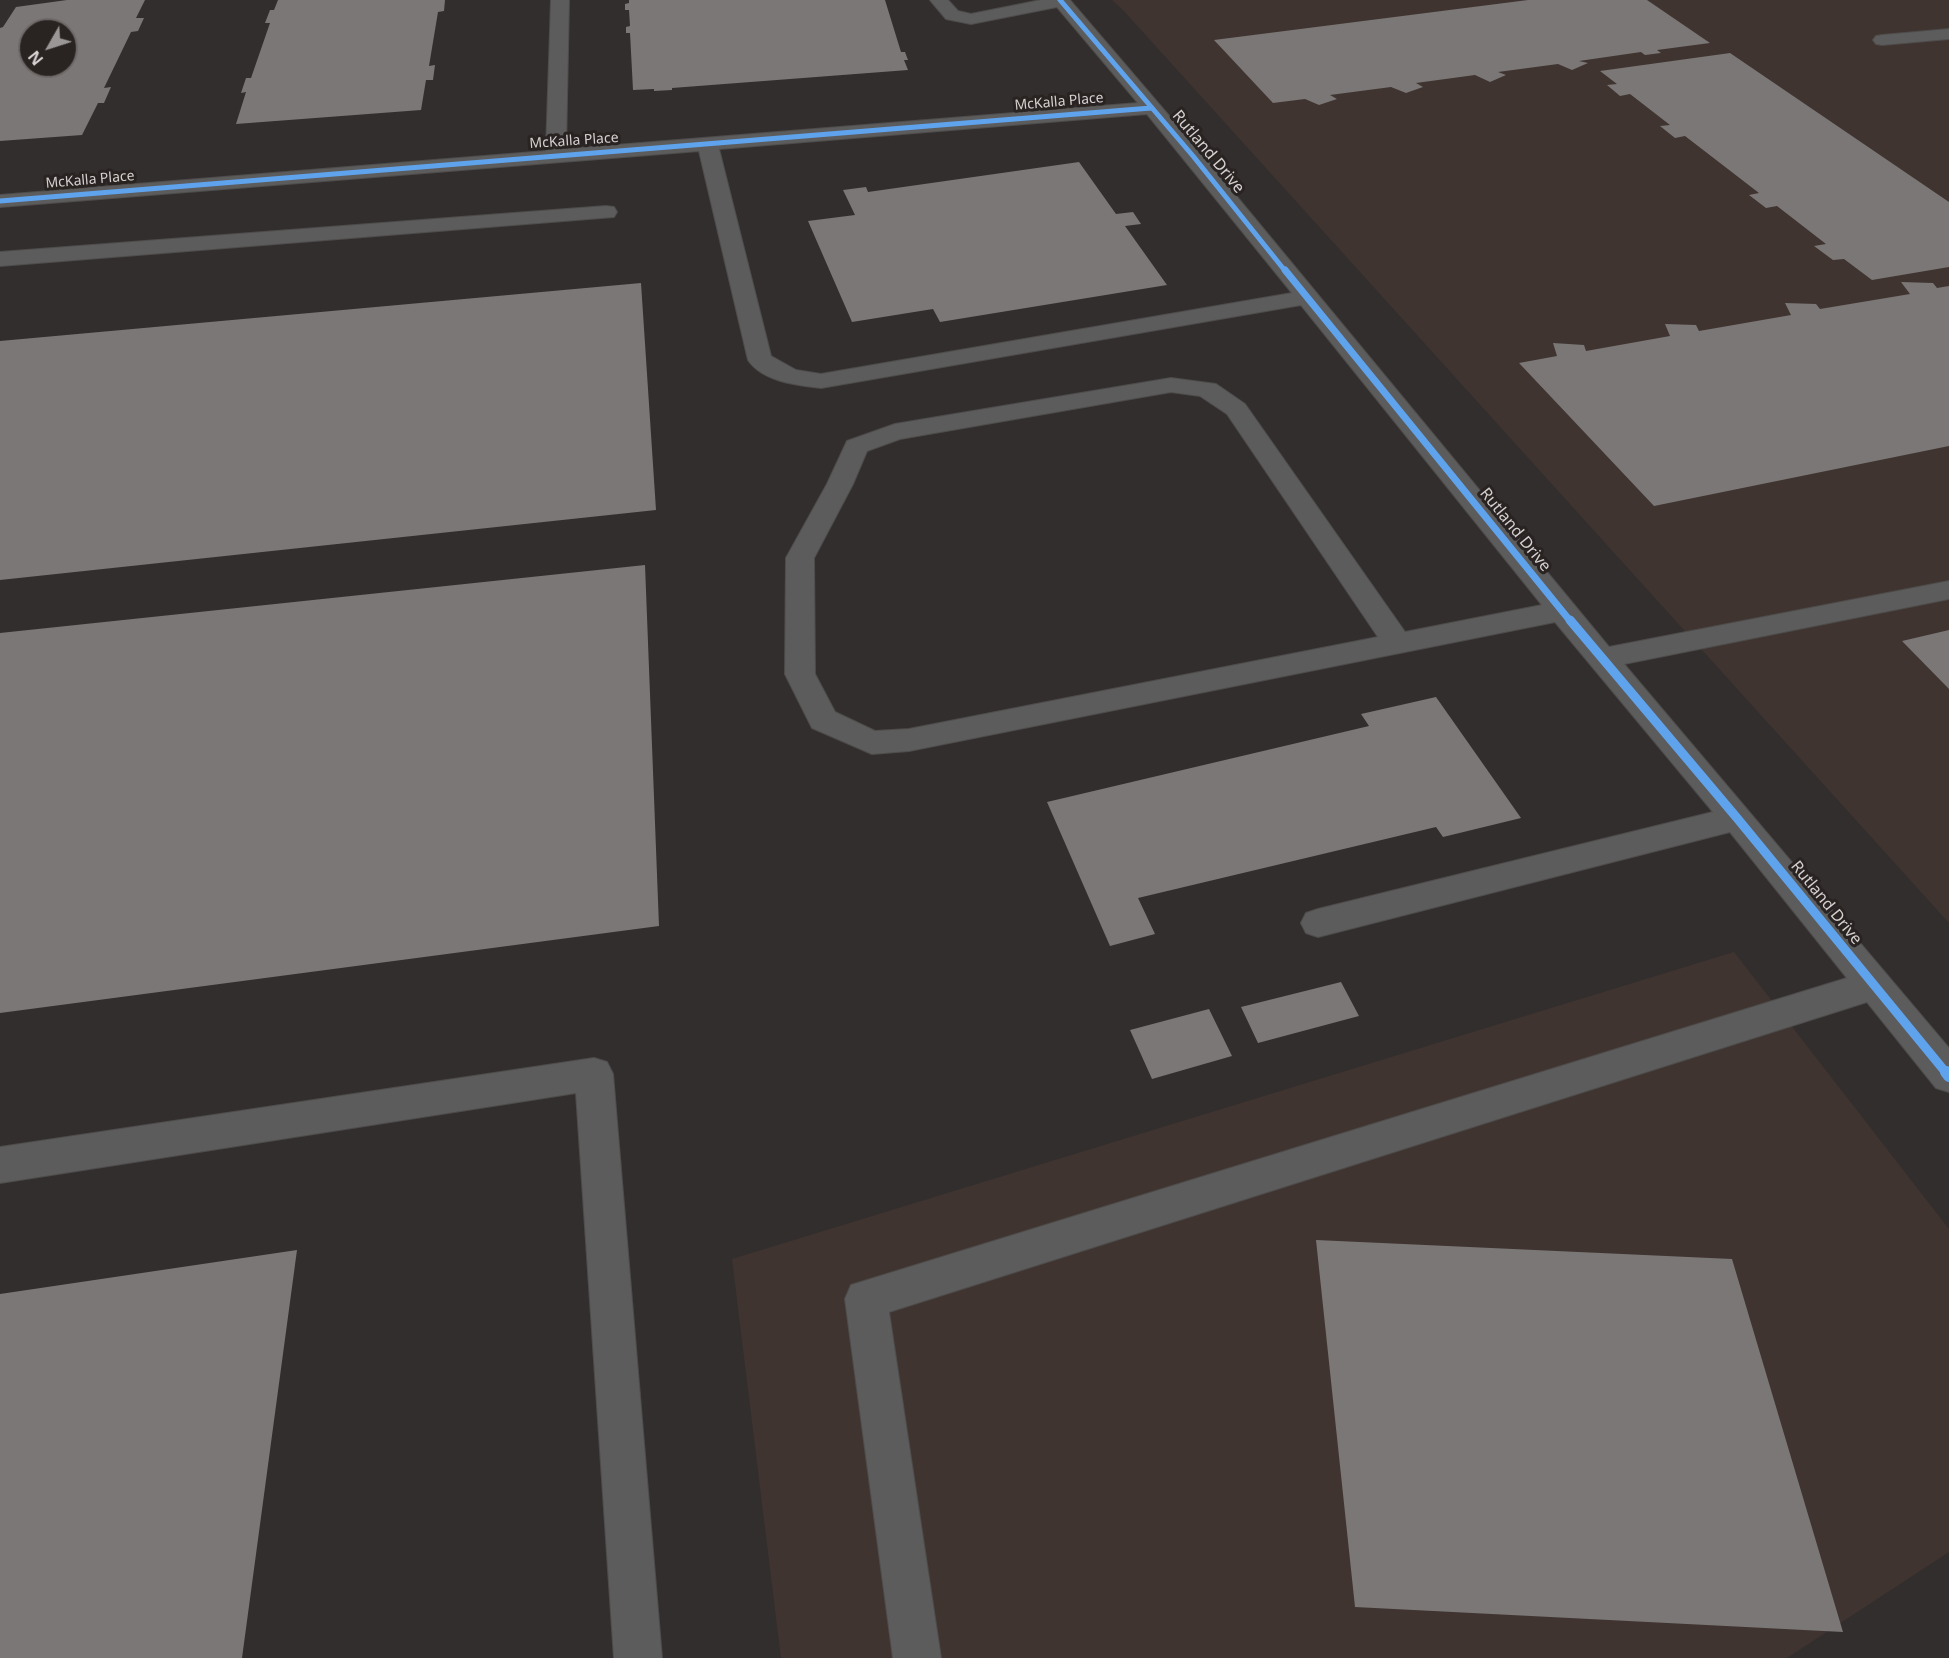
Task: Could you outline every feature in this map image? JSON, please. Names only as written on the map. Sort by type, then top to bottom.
[{"type":"street","points":[[556,156],[560,0]]},
{"type":"street","points":[[939,0],[952,15],[971,19],[1061,1]]},
{"type":"street","name":"Rutland Drive","points":[[1061,1],[1193,156],[1563,611],[1949,1076]]},
{"type":"street","points":[[1882,40],[1949,34]]},
{"type":"street","name":"McKalla Place","points":[[0,201],[1151,108]]},
{"type":"street","points":[[708,144],[760,360],[790,377],[821,381],[1308,297]]},
{"type":"street","points":[[0,259],[606,212]]},
{"type":"street","points":[[1398,644],[1236,409],[1207,389],[1171,385],[895,432],[856,446],[840,484],[800,558],[800,674],[823,720],[872,743],[909,740],[1398,644],[1563,611]]},
{"type":"street","points":[[1603,658],[1949,590]]},
{"type":"street","points":[[1318,922],[1737,818]]},
{"type":"street","points":[[917,1658],[866,1299],[1874,985]]},
{"type":"street","points":[[0,1165],[594,1074],[638,1658]]},
{"type":"shaded area","points":[[1112,0],[1949,0],[1949,923],[1123,10]]},
{"type":"shaded area","points":[[1734,952],[1949,1229],[1949,1552],[1787,1658],[781,1658],[732,1259]]},
{"type":"building","points":[[67,0],[145,0],[136,18],[144,18],[138,31],[131,32],[104,88],[111,87],[104,103],[98,103],[82,135],[0,141],[0,28],[16,7]]},
{"type":"building","points":[[278,0],[445,0],[444,11],[438,12],[429,66],[435,65],[433,80],[426,80],[421,110],[236,124],[246,92],[241,93],[246,78],[251,78],[270,23],[265,23],[270,10],[274,10]]},
{"type":"building","points":[[629,0],[885,0],[901,52],[905,52],[908,60],[904,60],[908,70],[672,88],[672,90],[633,90],[630,33],[626,33],[626,27],[630,26],[629,10],[625,10],[625,4],[629,3]]},
{"type":"building","points":[[1528,0],[1647,0],[1710,43],[1657,50],[1661,53],[1645,55],[1641,52],[1579,61],[1588,63],[1572,70],[1558,64],[1498,72],[1506,75],[1490,82],[1475,75],[1416,83],[1423,87],[1406,93],[1391,87],[1330,95],[1337,99],[1319,105],[1305,99],[1273,103],[1214,40]]},
{"type":"building","points":[[1730,53],[1949,202],[1949,267],[1872,280],[1844,259],[1833,260],[1814,246],[1826,244],[1777,206],[1766,208],[1749,195],[1759,193],[1685,136],[1675,138],[1660,126],[1670,125],[1630,94],[1620,96],[1607,85],[1617,84],[1600,71]]},
{"type":"building","points":[[1079,162],[1116,214],[1133,212],[1141,224],[1125,226],[1167,285],[940,322],[933,309],[852,322],[808,221],[855,215],[843,190],[866,187],[868,192]]},
{"type":"building","points":[[1901,282],[1933,283],[1937,288],[1949,286],[1949,446],[1654,506],[1519,363],[1557,356],[1553,343],[1584,345],[1586,351],[1670,336],[1665,324],[1696,325],[1699,331],[1791,315],[1785,303],[1816,304],[1820,309],[1910,294]]},
{"type":"building","points":[[641,283],[656,510],[0,580],[0,341]]},
{"type":"building","points":[[645,565],[659,926],[0,1013],[0,633]]},
{"type":"building","points":[[1949,630],[1949,689],[1902,641]]},
{"type":"building","points":[[1436,697],[1521,818],[1443,837],[1436,827],[1138,898],[1155,934],[1110,946],[1047,802],[1369,726],[1361,714]]},
{"type":"building","points":[[1341,982],[1359,1016],[1258,1043],[1241,1007]]},
{"type":"building","points":[[1209,1009],[1232,1056],[1152,1079],[1130,1030]]},
{"type":"building","points":[[1316,1240],[1732,1259],[1843,1632],[1355,1607]]},
{"type":"building","points":[[297,1250],[242,1658],[0,1658],[0,1294]]},
{"type":"cycle path","points":[[1060,0],[1193,156],[1541,586],[1737,818],[1949,1076]]},
{"type":"cycle path","points":[[0,201],[1151,108]]}]
